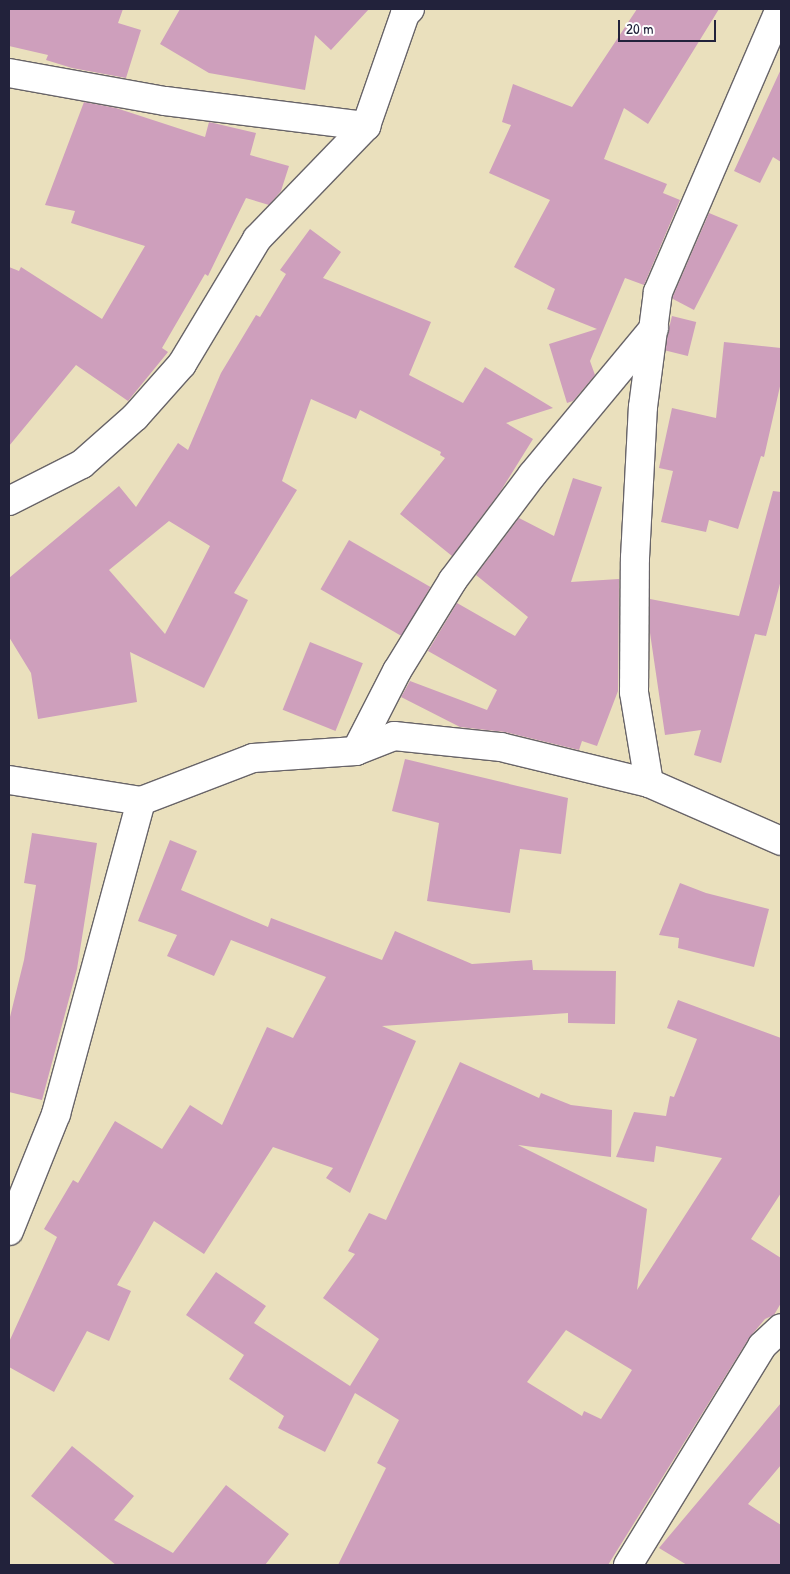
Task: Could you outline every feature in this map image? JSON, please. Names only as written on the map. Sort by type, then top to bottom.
[{"type":"street","points":[[9,501],[82,464],[135,417],[182,364],[257,239],[366,126],[405,14],[410,9]]},
{"type":"street","points":[[649,783],[634,692],[635,577],[642,407],[658,292],[780,9]]},
{"type":"street","points":[[9,73],[165,102],[366,126]]},
{"type":"street","points":[[356,751],[397,671],[453,580],[532,475],[654,328]]},
{"type":"street","points":[[9,780],[141,801],[253,758],[356,751],[394,736],[501,746],[649,783],[781,841]]},
{"type":"street","points":[[9,1231],[56,1114],[141,801]]},
{"type":"street","points":[[628,1565],[762,1346],[781,1328]]},
{"type":"building","points":[[9,9],[123,9],[118,23],[141,30],[126,78],[72,68],[46,60],[48,55],[9,46]]},
{"type":"building","points":[[180,9],[369,9],[331,50],[315,35],[305,90],[209,73],[160,44]]},
{"type":"building","points":[[637,9],[719,9],[648,124],[624,108],[604,159],[667,184],[663,193],[680,200],[644,285],[625,278],[590,361],[595,375],[573,401],[567,403],[549,344],[597,329],[547,309],[555,289],[514,267],[550,200],[489,173],[511,125],[502,122],[513,84],[572,107]]},
{"type":"building","points":[[781,69],[781,162],[773,157],[760,183],[734,171]]},
{"type":"building","points":[[84,102],[116,108],[205,137],[209,122],[256,133],[250,155],[289,166],[281,191],[269,205],[246,198],[208,276],[205,274],[162,348],[168,352],[128,401],[76,365],[9,446],[9,267],[19,271],[21,267],[102,319],[145,246],[71,223],[75,211],[45,205]]},
{"type":"building","points":[[709,213],[738,225],[694,310],[673,299],[673,296]]},
{"type":"building","points":[[310,229],[341,252],[323,278],[431,322],[409,375],[463,403],[485,367],[553,408],[506,423],[533,439],[500,492],[452,556],[400,514],[445,458],[440,455],[441,452],[360,410],[356,419],[311,399],[282,481],[297,490],[234,593],[248,600],[204,688],[130,652],[137,702],[38,719],[31,673],[9,637],[9,578],[119,486],[136,507],[178,443],[188,450],[221,373],[256,315],[260,317],[286,274],[280,270]],"holes":[[[169,521],[210,546],[165,634],[109,570]]]},
{"type":"building","points":[[672,316],[696,322],[688,356],[664,350]]},
{"type":"building","points":[[724,342],[781,348],[781,382],[764,457],[761,456],[738,529],[709,520],[706,532],[661,522],[673,471],[659,468],[672,408],[716,418]]},
{"type":"building","points":[[573,478],[602,487],[571,582],[619,579],[618,691],[597,746],[582,741],[579,750],[505,732],[460,727],[401,697],[410,681],[487,710],[497,690],[428,651],[457,603],[515,636],[528,617],[476,575],[519,518],[554,536]]},
{"type":"building","points":[[773,491],[781,492],[781,580],[766,636],[755,634],[721,763],[694,755],[701,730],[665,735],[650,633],[650,599],[739,616]]},
{"type":"building","points":[[349,540],[430,587],[402,636],[320,589]]},
{"type":"building","points":[[310,642],[363,663],[336,731],[283,710]]},
{"type":"building","points":[[405,759],[568,798],[561,854],[520,849],[510,913],[427,901],[439,823],[392,811]]},
{"type":"building","points":[[32,833],[97,843],[77,969],[42,1100],[9,1092],[9,1021],[24,960],[36,885],[24,883]]},
{"type":"building","points":[[170,840],[197,851],[181,890],[268,927],[271,918],[382,960],[395,931],[472,964],[532,960],[533,970],[616,971],[615,1024],[568,1023],[568,1013],[382,1026],[416,1041],[350,1193],[326,1178],[333,1168],[273,1147],[204,1254],[154,1221],[117,1285],[131,1291],[109,1341],[87,1331],[54,1392],[9,1367],[9,1342],[57,1237],[44,1229],[73,1180],[78,1183],[115,1121],[162,1149],[190,1105],[222,1125],[267,1027],[293,1038],[326,977],[231,940],[214,976],[167,956],[177,935],[138,921]]},
{"type":"building","points":[[680,883],[706,893],[769,909],[754,967],[678,948],[679,938],[659,935]]},
{"type":"building","points":[[678,1000],[781,1038],[781,1193],[751,1239],[781,1258],[781,1303],[774,1315],[765,1319],[749,1338],[608,1565],[338,1565],[386,1468],[377,1463],[399,1420],[355,1393],[325,1452],[278,1428],[284,1416],[229,1379],[244,1355],[186,1315],[216,1272],[266,1306],[254,1323],[350,1386],[379,1339],[323,1298],[355,1254],[348,1251],[369,1213],[386,1220],[460,1062],[539,1098],[541,1093],[571,1105],[612,1110],[611,1157],[518,1145],[647,1209],[637,1290],[722,1158],[656,1146],[654,1162],[616,1157],[634,1112],[666,1116],[670,1096],[674,1097],[697,1039],[667,1028]],"holes":[[[566,1330],[632,1370],[601,1419],[584,1411],[582,1416],[527,1382]]]},
{"type":"building","points":[[781,1403],[781,1465],[748,1504],[781,1525],[781,1565],[687,1565],[659,1548]]},
{"type":"building","points":[[72,1446],[134,1496],[114,1520],[173,1553],[226,1485],[289,1534],[265,1565],[116,1565],[31,1496]]}]
